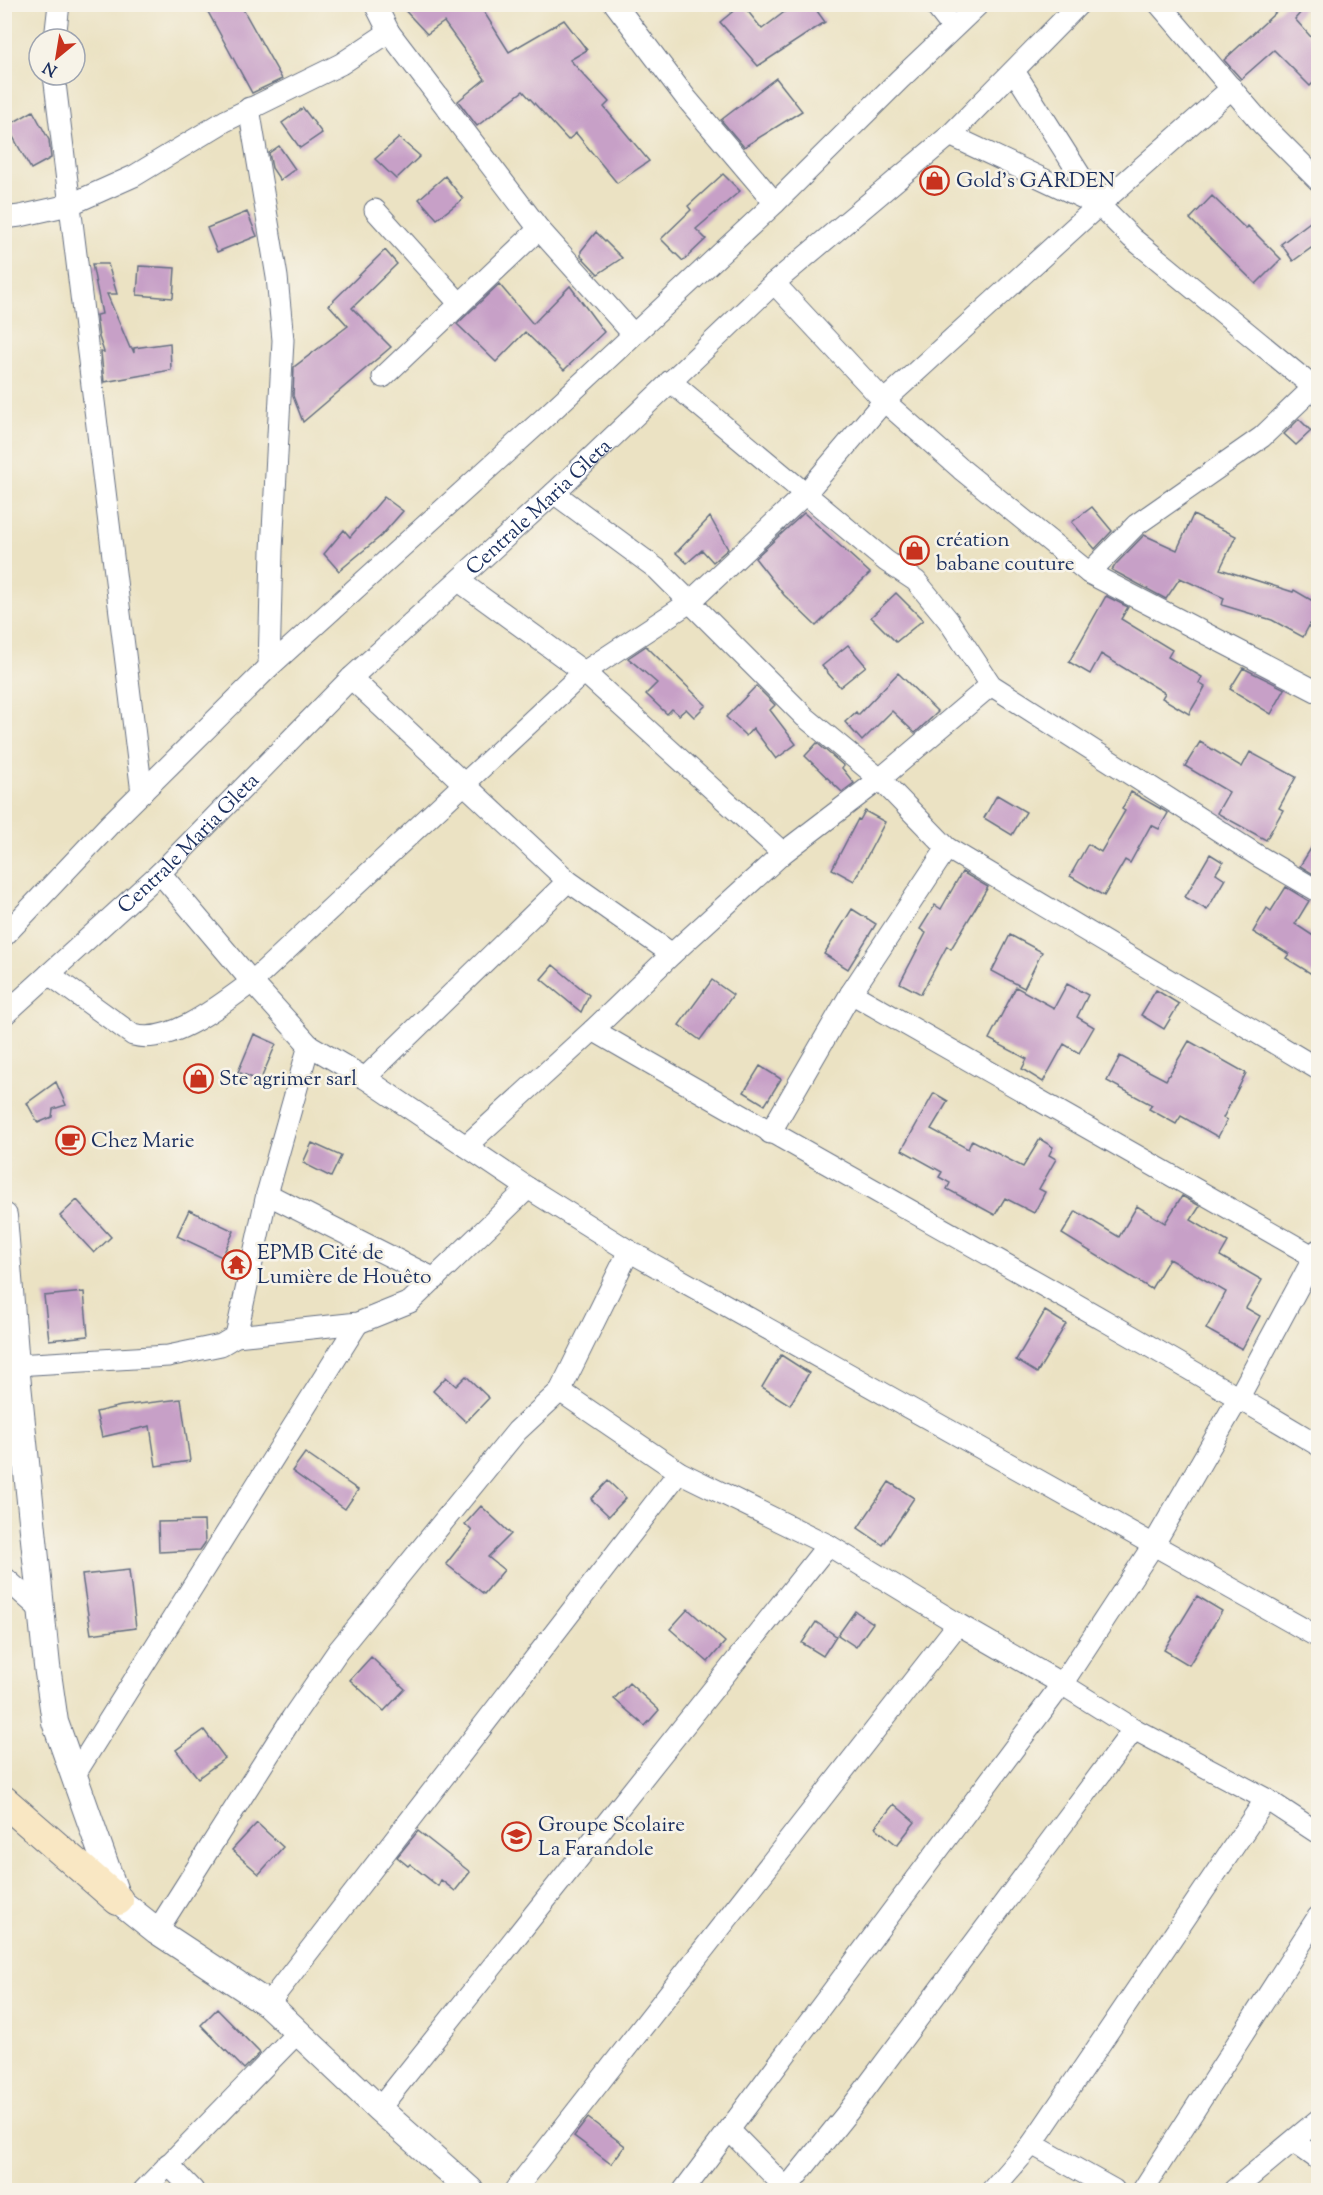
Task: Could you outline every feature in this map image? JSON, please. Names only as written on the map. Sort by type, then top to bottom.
[{"type":"main road","points":[[4,1801],[118,1900]]},
{"type":"street","points":[[56,27],[59,4]]},
{"type":"street","points":[[375,4],[389,32],[539,229],[633,334]]},
{"type":"street","points":[[615,4],[686,98],[775,203]]},
{"type":"street","points":[[934,4],[953,28]]},
{"type":"street","points":[[4,936],[142,793],[269,667],[543,419],[775,203],[979,4]]},
{"type":"street","name":"Centrale Maria Gleta","points":[[4,1015],[160,873],[351,678],[554,493],[774,283],[950,135],[1079,4]]},
{"type":"street","points":[[1159,4],[1262,124],[1318,180]]},
{"type":"street","points":[[4,218],[69,205],[135,176],[249,108],[341,64],[389,32]]},
{"type":"street","points":[[1014,71],[1099,205],[1132,238],[1316,389],[1262,437],[1136,525],[1089,573]]},
{"type":"street","points":[[55,87],[142,793]]},
{"type":"street","points":[[50,974],[134,1035],[142,1038],[154,1037],[176,1029],[208,1014],[252,982],[584,672],[690,602],[805,494],[884,401],[1099,205],[1232,88]]},
{"type":"street","points":[[249,108],[277,277],[283,340],[272,550],[269,667]]},
{"type":"street","points":[[950,135],[1099,205]]},
{"type":"street","points":[[375,210],[460,304]]},
{"type":"street","points":[[383,377],[539,229]]},
{"type":"street","points":[[774,283],[884,401],[961,469],[1089,573],[1318,692]]},
{"type":"street","points":[[670,381],[886,561],[916,581],[948,620],[991,685],[1260,857],[1318,891]]},
{"type":"street","points":[[554,493],[657,569],[805,717],[880,779],[946,848],[1318,1069]]},
{"type":"street","points":[[459,581],[584,672],[783,853]]},
{"type":"street","points":[[351,678],[568,881],[672,954]]},
{"type":"street","points":[[466,1146],[783,853],[880,779],[991,685]]},
{"type":"street","points":[[770,1133],[851,993],[946,848]]},
{"type":"street","points":[[160,873],[252,982],[309,1045],[365,1078],[528,1188],[629,1251],[1318,1637]]},
{"type":"street","points":[[365,1078],[568,881]]},
{"type":"street","points":[[684,2190],[1062,1684],[1154,1544],[1239,1397],[1317,1255],[851,993]]},
{"type":"street","points":[[593,1030],[1318,1444]]},
{"type":"street","points":[[236,1335],[267,1194],[309,1045]]},
{"type":"street","points":[[16,1365],[168,1356],[221,1345],[236,1335],[358,1323],[410,1302],[528,1188]]},
{"type":"street","points":[[267,1194],[435,1279]]},
{"type":"street","points":[[4,1216],[16,1365],[55,1722],[118,1900],[157,1931],[268,2004],[379,2109],[470,2190]]},
{"type":"street","points":[[157,1931],[292,1718],[338,1651],[517,1431],[560,1390],[629,1251]]},
{"type":"street","points":[[74,1776],[358,1323]]},
{"type":"street","points":[[560,1390],[678,1472],[828,1545],[1134,1729],[1266,1799],[1318,1833]]},
{"type":"street","points":[[268,2004],[678,1472]]},
{"type":"street","points":[[379,2109],[828,1545]]},
{"type":"street","points":[[4,1577],[41,1610]]},
{"type":"street","points":[[515,2190],[958,1624]]},
{"type":"street","points":[[729,2130],[787,2190],[848,2112],[1134,1729]]},
{"type":"street","points":[[992,2190],[1032,2144],[1266,1799]]},
{"type":"street","points":[[1143,2190],[1318,1917]]},
{"type":"street","points":[[144,2190],[298,2032]]},
{"type":"street","points":[[1234,2190],[1318,2121]]},
{"type":"street","points":[[1294,2142],[1318,2159]]},
{"type":"street","points":[[1032,2144],[1114,2190]]},
{"type":"street","points":[[168,2164],[193,2190]]},
{"type":"building","points":[[216,4],[240,4],[282,79],[252,93],[207,10]]},
{"type":"building","points":[[399,4],[479,4],[509,52],[564,20],[587,50],[570,60],[609,102],[604,107],[649,161],[617,183],[576,133],[568,140],[523,91],[477,126],[458,101],[485,79],[444,22],[427,34]]},
{"type":"building","points":[[742,4],[762,29],[795,4],[812,4],[825,22],[758,66],[720,22]]},
{"type":"building","points":[[1285,4],[1308,4],[1295,19],[1318,45],[1318,78],[1310,86],[1274,50],[1241,79],[1224,60]]},
{"type":"building","points":[[776,78],[802,111],[744,147],[721,120]]},
{"type":"building","points":[[303,108],[322,133],[300,148],[282,123]]},
{"type":"building","points":[[33,111],[49,140],[51,158],[31,169],[7,126]]},
{"type":"building","points":[[399,138],[420,156],[396,179],[375,159]]},
{"type":"building","points":[[279,146],[295,169],[280,180],[272,168],[269,153]]},
{"type":"building","points":[[723,174],[740,191],[696,229],[706,239],[683,261],[661,239],[691,210],[688,206]]},
{"type":"building","points":[[445,176],[463,199],[437,219],[419,199]]},
{"type":"building","points":[[1212,196],[1246,229],[1248,226],[1281,259],[1256,284],[1190,219]]},
{"type":"building","points":[[247,212],[257,236],[217,252],[207,228]]},
{"type":"building","points":[[1318,216],[1318,243],[1293,261],[1281,244]]},
{"type":"building","points":[[596,232],[622,258],[598,274],[581,256],[581,251]]},
{"type":"building","points":[[385,250],[397,264],[352,308],[391,347],[303,422],[293,396],[294,367],[348,326],[329,305]]},
{"type":"building","points":[[92,264],[108,264],[117,294],[107,294],[130,348],[134,353],[134,348],[170,343],[171,370],[104,382],[101,352],[104,352],[96,315],[102,314]]},
{"type":"building","points":[[139,266],[175,268],[173,298],[137,295]]},
{"type":"building","points":[[499,284],[533,324],[570,286],[604,332],[564,370],[525,332],[496,362],[457,324]]},
{"type":"building","points":[[1299,419],[1311,431],[1296,445],[1284,434]]},
{"type":"building","points":[[384,497],[403,511],[381,536],[339,571],[324,554],[344,530],[350,537]]},
{"type":"building","points":[[1092,507],[1112,531],[1095,549],[1072,522]]},
{"type":"building","points":[[804,513],[870,573],[816,626],[784,595],[755,558]]},
{"type":"building","points":[[1193,515],[1236,536],[1220,569],[1293,592],[1294,590],[1318,604],[1318,629],[1310,624],[1303,637],[1272,620],[1222,605],[1224,598],[1180,578],[1166,599],[1112,570],[1144,535],[1177,550]]},
{"type":"building","points":[[710,517],[728,549],[713,562],[702,550],[687,563],[676,553]]},
{"type":"building","points":[[896,593],[923,620],[896,642],[871,617]]},
{"type":"building","points":[[1106,596],[1128,607],[1121,619],[1172,650],[1168,657],[1202,677],[1199,683],[1205,687],[1189,714],[1162,698],[1165,693],[1101,654],[1090,674],[1069,662]]},
{"type":"building","points":[[848,645],[866,666],[840,687],[822,666]]},
{"type":"building","points":[[646,646],[706,705],[694,717],[686,709],[679,715],[672,709],[667,714],[646,694],[657,683],[628,658]]},
{"type":"building","points":[[1243,668],[1285,689],[1271,714],[1230,689]]},
{"type":"building","points":[[898,673],[938,712],[915,733],[892,711],[862,741],[845,722],[856,712],[858,715]]},
{"type":"building","points":[[756,686],[775,705],[770,710],[796,744],[776,759],[753,728],[746,736],[726,717]]},
{"type":"building","points":[[1200,742],[1242,767],[1250,752],[1296,777],[1279,808],[1283,810],[1266,840],[1217,813],[1229,792],[1185,766]]},
{"type":"building","points":[[817,743],[844,766],[842,768],[854,783],[842,792],[805,756]]},
{"type":"building","points":[[1131,792],[1168,813],[1159,829],[1151,825],[1130,863],[1125,860],[1104,896],[1070,876],[1088,844],[1101,852],[1125,811],[1122,809]]},
{"type":"building","points":[[997,795],[1026,812],[1012,835],[984,818]]},
{"type":"building","points":[[865,811],[885,822],[854,881],[832,869],[858,819],[860,820]]},
{"type":"building","points":[[1318,837],[1318,877],[1300,866]]},
{"type":"building","points":[[1210,854],[1223,862],[1216,873],[1225,879],[1207,910],[1185,897]]},
{"type":"building","points":[[962,872],[988,887],[951,949],[947,946],[921,994],[900,983],[926,933],[920,929],[935,905],[941,909]]},
{"type":"building","points":[[1286,887],[1309,901],[1295,924],[1318,939],[1318,978],[1286,958],[1289,954],[1253,932],[1267,908],[1271,911]]},
{"type":"building","points":[[852,909],[876,924],[848,969],[824,954]]},
{"type":"building","points":[[1010,935],[1042,952],[1024,988],[992,971]]},
{"type":"building","points":[[553,965],[589,995],[581,1012],[541,979]]},
{"type":"building","points":[[712,980],[733,995],[700,1040],[679,1025]]},
{"type":"building","points":[[1067,984],[1088,995],[1077,1017],[1094,1027],[1079,1053],[1064,1044],[1043,1082],[1022,1069],[1027,1059],[989,1039],[1016,987],[1054,1008]]},
{"type":"building","points":[[1156,990],[1179,1004],[1164,1029],[1141,1015]]},
{"type":"building","points":[[254,1034],[276,1044],[260,1081],[238,1072]]},
{"type":"building","points":[[1189,1041],[1246,1073],[1223,1118],[1227,1120],[1218,1137],[1181,1116],[1176,1124],[1149,1109],[1152,1105],[1107,1081],[1120,1056],[1166,1080]]},
{"type":"building","points":[[760,1066],[781,1079],[765,1105],[744,1092]]},
{"type":"building","points":[[56,1082],[66,1105],[53,1109],[52,1117],[38,1123],[27,1103]]},
{"type":"building","points":[[934,1093],[948,1101],[931,1129],[968,1149],[972,1140],[1023,1167],[1040,1139],[1053,1147],[1049,1155],[1056,1159],[1039,1189],[1045,1192],[1034,1213],[1005,1198],[995,1215],[947,1189],[950,1183],[939,1177],[942,1172],[902,1150]]},
{"type":"building","points":[[312,1143],[341,1156],[331,1177],[303,1163]]},
{"type":"building","points":[[1182,1196],[1200,1206],[1191,1220],[1228,1242],[1220,1256],[1262,1280],[1246,1308],[1260,1316],[1242,1349],[1206,1329],[1226,1292],[1169,1259],[1151,1289],[1062,1234],[1076,1211],[1119,1237],[1137,1206],[1165,1223]]},
{"type":"building","points":[[77,1200],[111,1237],[94,1253],[60,1216]]},
{"type":"building","points":[[189,1210],[234,1231],[222,1257],[177,1236]]},
{"type":"building","points":[[84,1292],[88,1336],[49,1340],[44,1296]]},
{"type":"building","points":[[1045,1311],[1066,1324],[1037,1373],[1016,1360]]},
{"type":"building","points":[[781,1355],[809,1373],[790,1405],[762,1387]]},
{"type":"building","points":[[466,1376],[489,1398],[466,1422],[433,1391],[446,1377],[456,1386]]},
{"type":"building","points":[[181,1399],[190,1461],[156,1466],[150,1426],[102,1437],[96,1412],[121,1406]]},
{"type":"building","points":[[305,1453],[358,1490],[345,1509],[292,1471]]},
{"type":"building","points":[[608,1481],[626,1498],[609,1516],[591,1499]]},
{"type":"building","points":[[889,1482],[914,1498],[883,1545],[858,1528]]},
{"type":"building","points":[[481,1506],[511,1534],[488,1557],[504,1570],[484,1594],[446,1564],[472,1531],[465,1524]]},
{"type":"building","points":[[204,1521],[205,1543],[200,1550],[159,1552],[158,1522]]},
{"type":"building","points":[[129,1570],[136,1628],[91,1634],[82,1575]]},
{"type":"building","points":[[1197,1596],[1222,1611],[1189,1665],[1164,1650]]},
{"type":"building","points":[[688,1609],[725,1642],[708,1662],[670,1629]]},
{"type":"building","points":[[855,1611],[873,1623],[856,1647],[838,1635]]},
{"type":"building","points":[[816,1622],[836,1636],[823,1656],[802,1643]]},
{"type":"building","points":[[371,1657],[405,1689],[384,1711],[350,1680]]},
{"type":"building","points":[[629,1683],[659,1710],[645,1726],[614,1699]]},
{"type":"building","points":[[204,1730],[225,1758],[198,1778],[176,1750]]},
{"type":"building","points":[[894,1804],[915,1822],[897,1845],[875,1827]]},
{"type":"building","points":[[257,1823],[283,1847],[259,1874],[232,1850]]},
{"type":"building","points":[[418,1831],[470,1872],[455,1891],[441,1880],[438,1886],[397,1857]]},
{"type":"building","points":[[217,2009],[260,2053],[244,2069],[201,2025]]},
{"type":"building","points":[[588,2118],[625,2146],[611,2164],[574,2136]]},
{"type":"place","name":"Gold's GARDEN","points":[[935,180]]},
{"type":"place","name":"création babane couture","points":[[915,551]]},
{"type":"place","name":"Ste agrimer sarl","points":[[198,1078]]},
{"type":"place","name":"Chez Marie","points":[[70,1140]]},
{"type":"place","name":"EPMB Cité de Lumière de Houêto","points":[[236,1264]]},
{"type":"place","name":"Groupe Scolaire La Farandole","points":[[517,1836]]}]
